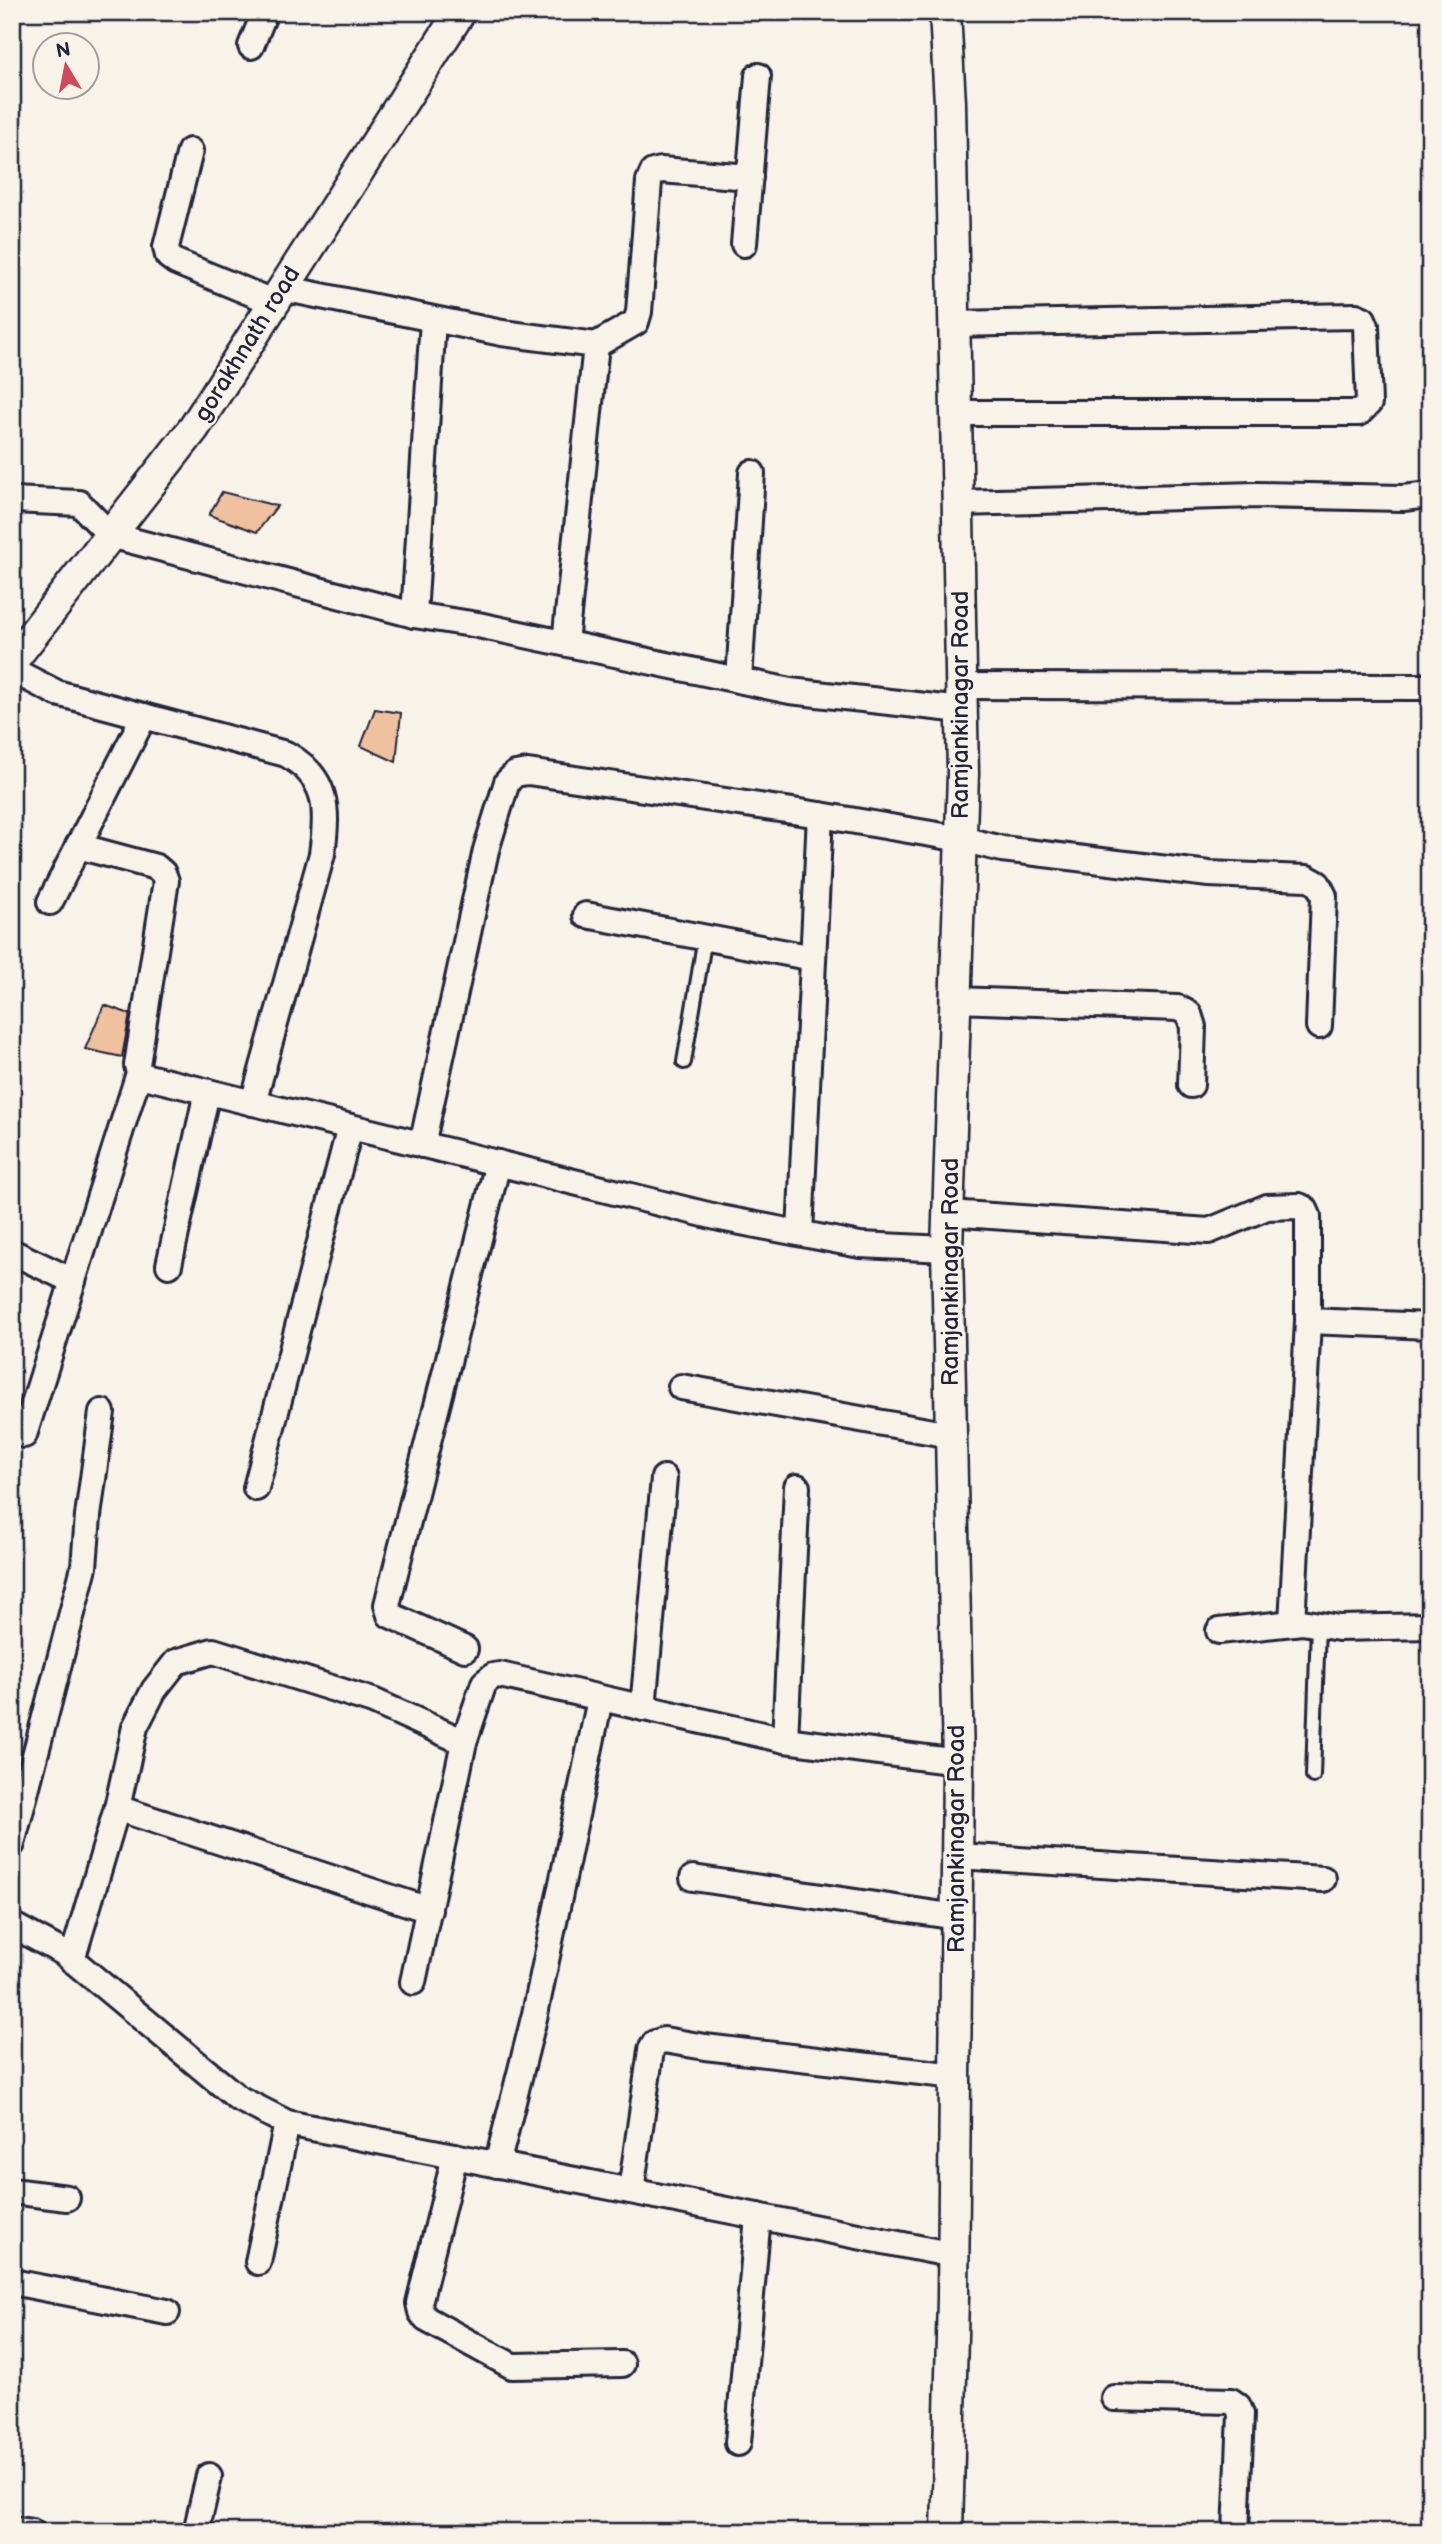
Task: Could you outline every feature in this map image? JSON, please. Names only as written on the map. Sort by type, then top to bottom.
[{"type":"street","points":[[251,46],[265,12]]},
{"type":"street","name":"gorakhnath road","points":[[12,661],[194,428],[460,12]]},
{"type":"street","name":"Ramjankinagar Road","points":[[945,12],[950,103],[961,698],[961,839],[947,1249],[958,1762],[954,2255],[947,2532]]},
{"type":"street","points":[[744,244],[758,76]]},
{"type":"street","points":[[190,151],[166,247],[168,256],[177,262],[278,295],[502,333],[596,345],[636,322],[649,181],[653,172],[661,170],[750,177]]},
{"type":"street","points":[[954,324],[1356,316],[1363,319],[1366,326],[1369,404],[1359,413],[956,413]]},
{"type":"street","points":[[414,615],[433,320]]},
{"type":"street","points":[[565,643],[596,345]]},
{"type":"street","points":[[739,680],[752,472]]},
{"type":"street","points":[[957,503],[1256,495],[1403,498],[1430,495]]},
{"type":"street","points":[[12,500],[79,503],[110,535],[414,615],[478,625],[790,691],[961,698],[1430,687]]},
{"type":"street","points":[[12,670],[57,693],[286,754],[307,767],[322,793],[326,825],[322,854],[253,1103]]},
{"type":"street","points":[[50,902],[144,716]]},
{"type":"street","points":[[422,1144],[486,850],[507,782],[515,774],[528,772],[820,816],[961,839],[1016,851],[1209,874],[1307,878],[1318,884],[1324,896],[1319,1026]]},
{"type":"street","points":[[800,1233],[820,816]]},
{"type":"street","points":[[24,1435],[139,1073],[137,1065],[166,881],[163,873],[156,867],[78,846]]},
{"type":"street","points":[[586,915],[813,958]]},
{"type":"street","points":[[955,1000],[1178,1008],[1189,1014],[1193,1027],[1191,1085]]},
{"type":"street","points":[[139,1073],[720,1218],[860,1245],[947,1249]]},
{"type":"street","points":[[169,1265],[207,1092]]},
{"type":"street","points":[[257,1488],[351,1127]]},
{"type":"street","points":[[465,1649],[390,1615],[387,1605],[498,1163]]},
{"type":"street","points":[[948,1213],[1209,1231],[1267,1207],[1299,1206],[1305,1209],[1308,1216],[1308,1321],[1292,1623]]},
{"type":"street","points":[[12,1252],[73,1281]]},
{"type":"street","points":[[1308,1321],[1430,1326]]},
{"type":"street","points":[[681,1387],[950,1435]]},
{"type":"street","points":[[12,1844],[84,1567],[102,1412]]},
{"type":"street","points":[[643,1708],[664,1478]]},
{"type":"street","points":[[785,1740],[797,1487]]},
{"type":"street","points":[[1219,1631],[1292,1623],[1339,1628],[1430,1626]]},
{"type":"street","points":[[72,1960],[117,1808],[135,1727],[154,1690],[176,1662],[213,1651],[373,1701],[464,1742]]},
{"type":"street","points":[[413,1982],[464,1742],[484,1683],[493,1676],[500,1675],[785,1740],[958,1762]]},
{"type":"street","points":[[497,2165],[535,2014],[600,1699]]},
{"type":"street","points":[[117,1808],[429,1910]]},
{"type":"street","points":[[957,1856],[1323,1879]]},
{"type":"street","points":[[693,1878],[957,1917]]},
{"type":"street","points":[[12,1925],[64,1953],[237,2098],[287,2123],[954,2255]]},
{"type":"street","points":[[631,2191],[650,2050],[655,2042],[664,2040],[955,2076]]},
{"type":"street","points":[[258,2262],[287,2123]]},
{"type":"street","points":[[455,2156],[419,2303],[426,2319],[512,2367],[622,2364]]},
{"type":"street","points":[[12,2191],[67,2198]]},
{"type":"street","points":[[738,2443],[758,2216]]},
{"type":"street","points":[[12,2282],[167,2312]]},
{"type":"street","points":[[1114,2398],[1231,2401],[1238,2406],[1241,2414],[1236,2532]]},
{"type":"street","points":[[197,2532],[209,2476]]},
{"type":"street","points":[[12,2529],[32,2532]]},
{"type":"lane","points":[[684,1062],[705,937]]},
{"type":"lane","points":[[1313,1776],[1318,1625]]},
{"type":"building","points":[[222,492],[277,506],[257,532],[209,515]]},
{"type":"building","points":[[375,709],[401,713],[396,762],[361,746]]},
{"type":"building","points":[[104,1005],[130,1014],[122,1057],[85,1049]]}]
